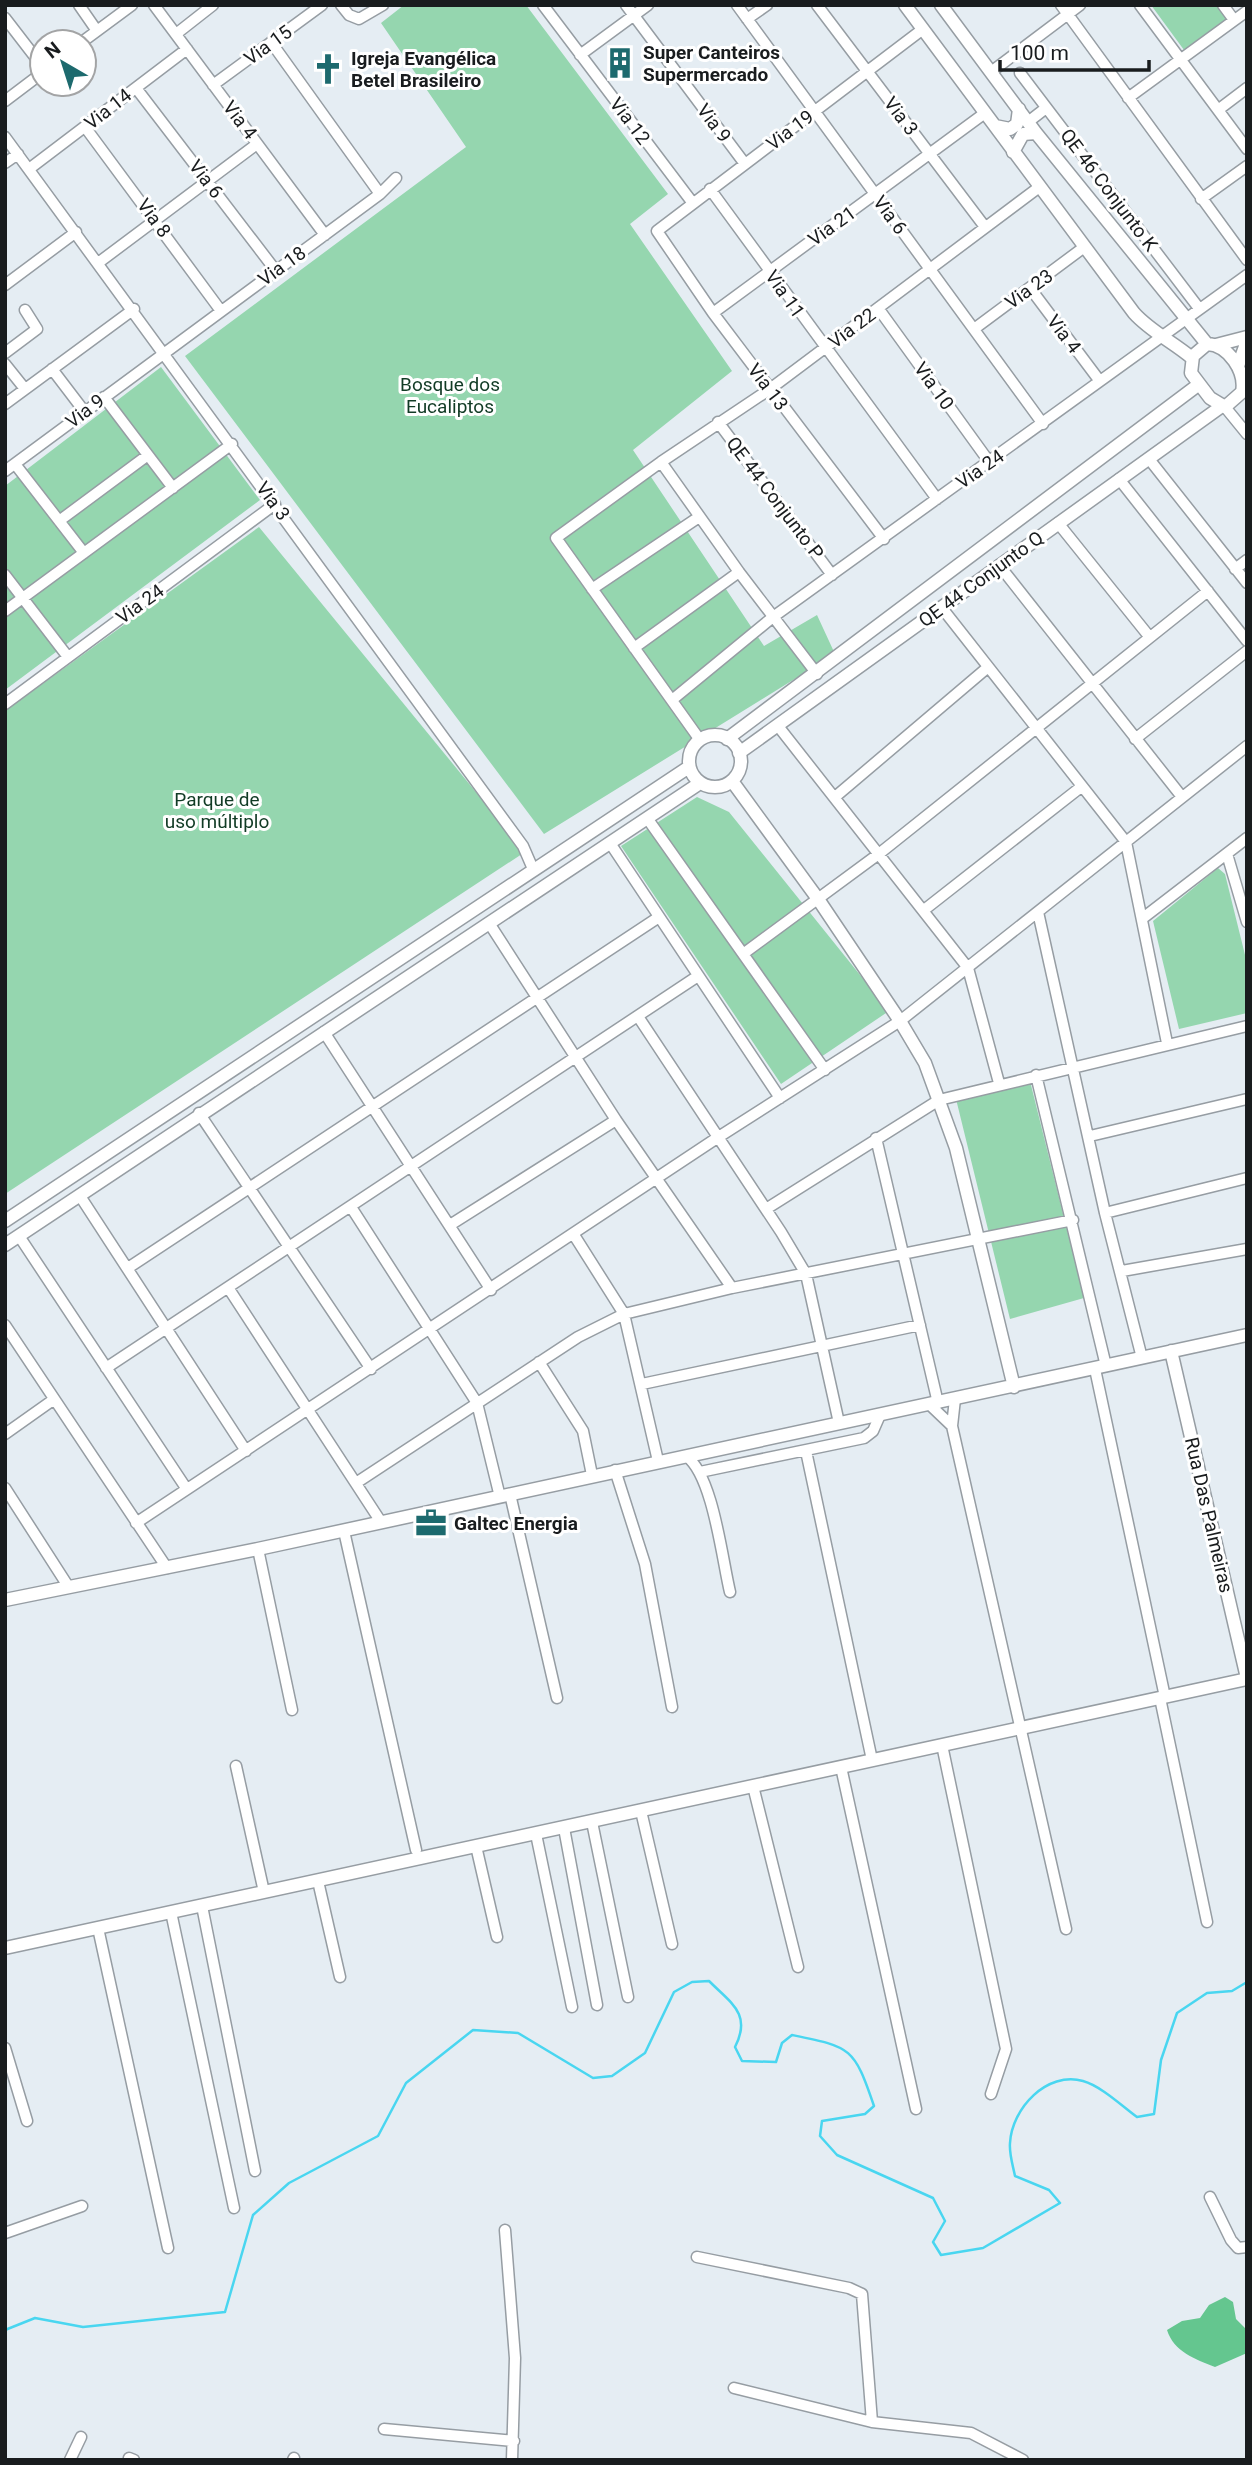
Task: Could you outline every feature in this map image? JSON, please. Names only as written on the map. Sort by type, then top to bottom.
[{"type":"street","points":[[79,5],[95,28]]},
{"type":"street","points":[[98,30],[132,5]]},
{"type":"street","name":"Via 4","points":[[154,5],[325,235]]},
{"type":"street","points":[[176,34],[213,5]]},
{"type":"street","name":"Via 15","points":[[213,85],[322,5]]},
{"type":"street","points":[[341,5],[349,15],[359,19],[383,5]]},
{"type":"street","name":"Via 12","points":[[543,5],[692,202]]},
{"type":"street","points":[[626,5],[633,16]]},
{"type":"street","points":[[580,55],[648,5]]},
{"type":"street","name":"Via 6","points":[[737,5],[1043,424]]},
{"type":"street","points":[[747,19],[767,5]]},
{"type":"street","name":"Via 3","points":[[817,5],[985,228]]},
{"type":"street","points":[[905,5],[1038,188],[1139,319],[1162,333],[1192,358]]},
{"type":"street","points":[[941,5],[1036,133],[1184,317],[1238,366],[1243,379],[1244,396],[1224,406]]},
{"type":"street","points":[[991,72],[1064,10],[1080,5]]},
{"type":"street","points":[[1140,5],[1247,149]]},
{"type":"street","points":[[1223,5],[1234,20]]},
{"type":"street","points":[[1064,10],[1247,260]]},
{"type":"street","points":[[1128,98],[1247,11]]},
{"type":"street","name":"Via 9","points":[[633,16],[745,164]]},
{"type":"street","points":[[5,18],[28,48]]},
{"type":"street","name":"Via 19","points":[[657,231],[923,29]]},
{"type":"street","points":[[271,42],[380,194]]},
{"type":"street","name":"Via 14","points":[[29,169],[187,49]]},
{"type":"street","name":"QE 46 Conjunto K","points":[[1020,73],[1198,307]]},
{"type":"street","points":[[5,100],[28,83]]},
{"type":"street","name":"Via 6","points":[[136,88],[276,271]]},
{"type":"street","points":[[1218,110],[1247,88]]},
{"type":"street","points":[[1028,121],[1046,108]]},
{"type":"street","points":[[995,126],[1010,129],[1017,124],[1019,110]]},
{"type":"street","name":"Via 21","points":[[713,313],[985,113]]},
{"type":"street","name":"Via 8","points":[[85,127],[221,311]]},
{"type":"street","points":[[1013,152],[1023,134],[1036,133]]},
{"type":"street","name":"Via 3","points":[[5,137],[134,309],[523,846],[533,869]]},
{"type":"street","points":[[98,263],[257,144]]},
{"type":"street","points":[[5,163],[18,154]]},
{"type":"street","points":[[1201,199],[1247,166]]},
{"type":"street","name":"Via 18","points":[[165,352],[380,194],[396,178]]},
{"type":"street","name":"Via 22","points":[[592,589],[556,538],[660,462],[770,389],[1038,188]]},
{"type":"street","name":"Via 11","points":[[710,189],[937,499]]},
{"type":"street","name":"Via 13","points":[[657,231],[713,313],[884,539]]},
{"type":"street","points":[[5,285],[76,232]]},
{"type":"street","points":[[1132,252],[1147,241]]},
{"type":"street","name":"Via 23","points":[[974,329],[1083,248]]},
{"type":"street","points":[[1184,317],[1247,275]]},
{"type":"street","name":"Via 4","points":[[1030,288],[1099,380]]},
{"type":"street","name":"Via 10","points":[[878,308],[990,463]]},
{"type":"street","points":[[5,404],[134,309]]},
{"type":"street","points":[[5,353],[37,328],[25,310]]},
{"type":"street","name":"Via 24","points":[[672,700],[774,617],[990,463],[1184,317]]},
{"type":"street","points":[[1192,358],[1212,345],[1247,339],[1238,366]]},
{"type":"street","name":"Via 9","points":[[10,468],[165,352]]},
{"type":"street","points":[[1192,358],[1191,373],[1198,385],[1224,406],[1247,434]]},
{"type":"street","points":[[5,364],[25,390]]},
{"type":"street","points":[[52,369],[85,411]]},
{"type":"street","name":"QE 44 Conjunto Q","points":[[727,739],[817,674],[1198,385]]},
{"type":"street","points":[[104,397],[173,488]]},
{"type":"street","name":"QE 44 Conjunto Q","points":[[739,753],[1224,406]]},
{"type":"street","name":"QE 44 Conjunto P","points":[[718,422],[832,575]]},
{"type":"street","points":[[5,611],[232,444]]},
{"type":"street","points":[[59,521],[148,455]]},
{"type":"street","points":[[1149,459],[1247,583]]},
{"type":"street","points":[[660,462],[817,674]]},
{"type":"street","points":[[10,468],[59,521],[84,553]]},
{"type":"street","points":[[1119,479],[1247,641]]},
{"type":"street","name":"Via 24","points":[[5,704],[275,505]]},
{"type":"street","points":[[699,517],[592,589],[700,740]]},
{"type":"street","points":[[1058,523],[1149,635]]},
{"type":"street","points":[[1235,569],[1247,560]]},
{"type":"street","points":[[999,565],[1182,797]]},
{"type":"street","points":[[634,648],[739,572]]},
{"type":"street","points":[[5,575],[68,657]]},
{"type":"street","points":[[743,954],[880,853],[1149,635],[1208,591]]},
{"type":"street","points":[[942,608],[1035,730],[1126,842],[1167,1043]]},
{"type":"street","points":[[1135,739],[1247,651]]},
{"type":"street","points":[[835,797],[987,668]]},
{"type":"street","points":[[778,726],[968,968],[999,1083]]},
{"type":"street","points":[[715,735],[727,739],[739,753],[740,767],[732,781],[715,787],[700,783],[690,767],[691,752],[700,740],[715,735]]},
{"type":"street","points":[[136,1523],[717,1138],[900,1021],[1247,746]]},
{"type":"street","points":[[5,1221],[690,767]]},
{"type":"street","points":[[732,781],[818,899],[925,1063],[956,1149],[1014,1387]]},
{"type":"street","points":[[5,1245],[199,1113],[700,783]]},
{"type":"street","points":[[923,910],[1081,787]]},
{"type":"street","points":[[647,818],[825,1070]]},
{"type":"street","points":[[1143,918],[1247,838]]},
{"type":"street","points":[[610,843],[780,1098]]},
{"type":"street","points":[[1227,854],[1247,922]]},
{"type":"street","points":[[1038,912],[1105,1213],[1122,1270],[1142,1358]]},
{"type":"street","points":[[128,1268],[659,917]]},
{"type":"street","points":[[489,923],[616,1120],[732,1289]]},
{"type":"street","points":[[401,959],[410,973]]},
{"type":"street","points":[[106,1368],[639,1018],[698,976]]},
{"type":"street","points":[[639,1018],[806,1274],[839,1423]]},
{"type":"street","points":[[766,1209],[939,1100],[999,1083],[1247,1026]]},
{"type":"street","points":[[324,1032],[491,1290]]},
{"type":"street","points":[[1036,1075],[1073,1220],[1207,1922]]},
{"type":"street","points":[[1090,1136],[1247,1100]]},
{"type":"street","points":[[199,1113],[371,1369]]},
{"type":"street","points":[[450,1224],[616,1120]]},
{"type":"street","points":[[876,1138],[905,1253],[934,1404],[952,1426]]},
{"type":"street","points":[[1105,1213],[1247,1178]]},
{"type":"street","points":[[80,1196],[168,1327],[246,1451]]},
{"type":"street","points":[[351,1207],[477,1403],[505,1495],[557,1698]]},
{"type":"street","points":[[356,1483],[578,1337],[624,1314],[732,1289],[1073,1220]]},
{"type":"street","points":[[574,1235],[624,1314],[658,1461]]},
{"type":"street","points":[[19,1236],[186,1489]]},
{"type":"street","points":[[1122,1270],[1247,1249]]},
{"type":"street","points":[[229,1289],[381,1522]]},
{"type":"street","points":[[5,1325],[167,1568]]},
{"type":"street","points":[[642,1384],[920,1325]]},
{"type":"street","points":[[5,1600],[344,1531],[615,1470],[1014,1387],[1247,1335]]},
{"type":"street","name":"Rua Das Palmeiras","points":[[1171,1352],[1247,1679]]},
{"type":"street","points":[[539,1362],[583,1431],[592,1475]]},
{"type":"street","points":[[956,1399],[952,1426],[1066,1929]]},
{"type":"street","points":[[5,1434],[53,1400]]},
{"type":"street","points":[[701,1472],[864,1438],[873,1431],[880,1415]]},
{"type":"street","points":[[806,1451],[873,1760]]},
{"type":"street","points":[[686,1455],[701,1472],[730,1592]]},
{"type":"street","points":[[615,1470],[645,1564],[672,1707]]},
{"type":"street","points":[[5,1488],[68,1586]]},
{"type":"street","points":[[344,1531],[416,1850]]},
{"type":"street","points":[[258,1549],[292,1710]]},
{"type":"street","points":[[5,1948],[1247,1679]]},
{"type":"street","points":[[942,1745],[1006,2049],[991,2094]]},
{"type":"street","points":[[236,1766],[264,1892]]},
{"type":"street","points":[[841,1768],[916,2109]]},
{"type":"street","points":[[754,1786],[798,1967]]},
{"type":"street","points":[[641,1811],[672,1944]]},
{"type":"street","points":[[592,1822],[628,1997]]},
{"type":"street","points":[[564,1828],[597,2005]]},
{"type":"street","points":[[536,1834],[572,2007]]},
{"type":"street","points":[[476,1846],[497,1937]]},
{"type":"street","points":[[318,1881],[340,1977]]},
{"type":"street","points":[[202,1906],[255,2171]]},
{"type":"street","points":[[171,1912],[234,2208]]},
{"type":"street","points":[[98,1928],[168,2248]]},
{"type":"street","points":[[5,2048],[27,2121]]},
{"type":"street","points":[[1210,2197],[1231,2240],[1238,2248],[1247,2247]]},
{"type":"street","points":[[5,2233],[82,2206]]},
{"type":"street","points":[[505,2230],[515,2358],[512,2460]]},
{"type":"street","points":[[697,2258],[849,2288],[862,2294],[872,2422]]},
{"type":"street","points":[[734,2388],[872,2422],[971,2433],[1023,2460]]},
{"type":"street","points":[[384,2429],[514,2441]]},
{"type":"street","points":[[70,2460],[80,2437]]},
{"type":"green space","name":"Bosque dos Eucaliptos","points":[[404,5],[526,5],[668,194],[630,224],[732,371],[633,450],[764,646],[817,615],[835,654],[544,834],[185,356],[466,147],[381,23]]},
{"type":"green space","points":[[1151,5],[1219,5],[1229,19],[1184,50]]},
{"type":"green space","points":[[161,367],[260,500],[5,690],[5,486]]},
{"type":"green space","name":"Parque de uso múltiplo","points":[[259,527],[525,852],[5,1194],[5,711]]},
{"type":"green space","points":[[697,797],[729,812],[889,1011],[781,1084],[621,846]]},
{"type":"green space","points":[[1218,868],[1225,874],[1247,963],[1247,1013],[1179,1029],[1153,921]]},
{"type":"green space","points":[[1030,1081],[1084,1298],[1010,1319],[956,1099]]},
{"type":"green space","points":[[1225,2297],[1233,2302],[1236,2319],[1247,2330],[1247,2353],[1215,2367],[1180,2349],[1167,2330],[1182,2321],[1200,2318],[1209,2305]]},
{"type":"waterway","points":[[5,2330],[35,2318],[83,2327],[225,2312],[253,2215],[289,2183],[378,2136],[406,2083],[473,2030],[518,2033],[593,2078],[612,2076],[645,2053],[674,1992],[692,1982],[709,1981],[737,2010],[741,2026],[735,2047],[742,2061],[776,2062],[782,2043],[792,2035],[827,2043],[848,2053],[861,2072],[874,2106],[865,2114],[822,2121],[820,2136],[837,2155],[933,2198],[945,2221],[933,2242],[941,2255],[983,2248],[1060,2203],[1049,2190],[1015,2176],[1010,2143],[1012,2130],[1024,2105],[1045,2087],[1070,2079],[1090,2084],[1137,2117],[1154,2114],[1161,2060],[1177,2013],[1207,1993],[1232,1991],[1247,1982]]},
{"type":"place","name":"Super Canteiros Supermercado","points":[[620,63]]},
{"type":"place","name":"Igreja Evangélica Betel Brasileiro","points":[[328,69]]},
{"type":"place","name":"Galtec Energia","points":[[431,1523]]}]
